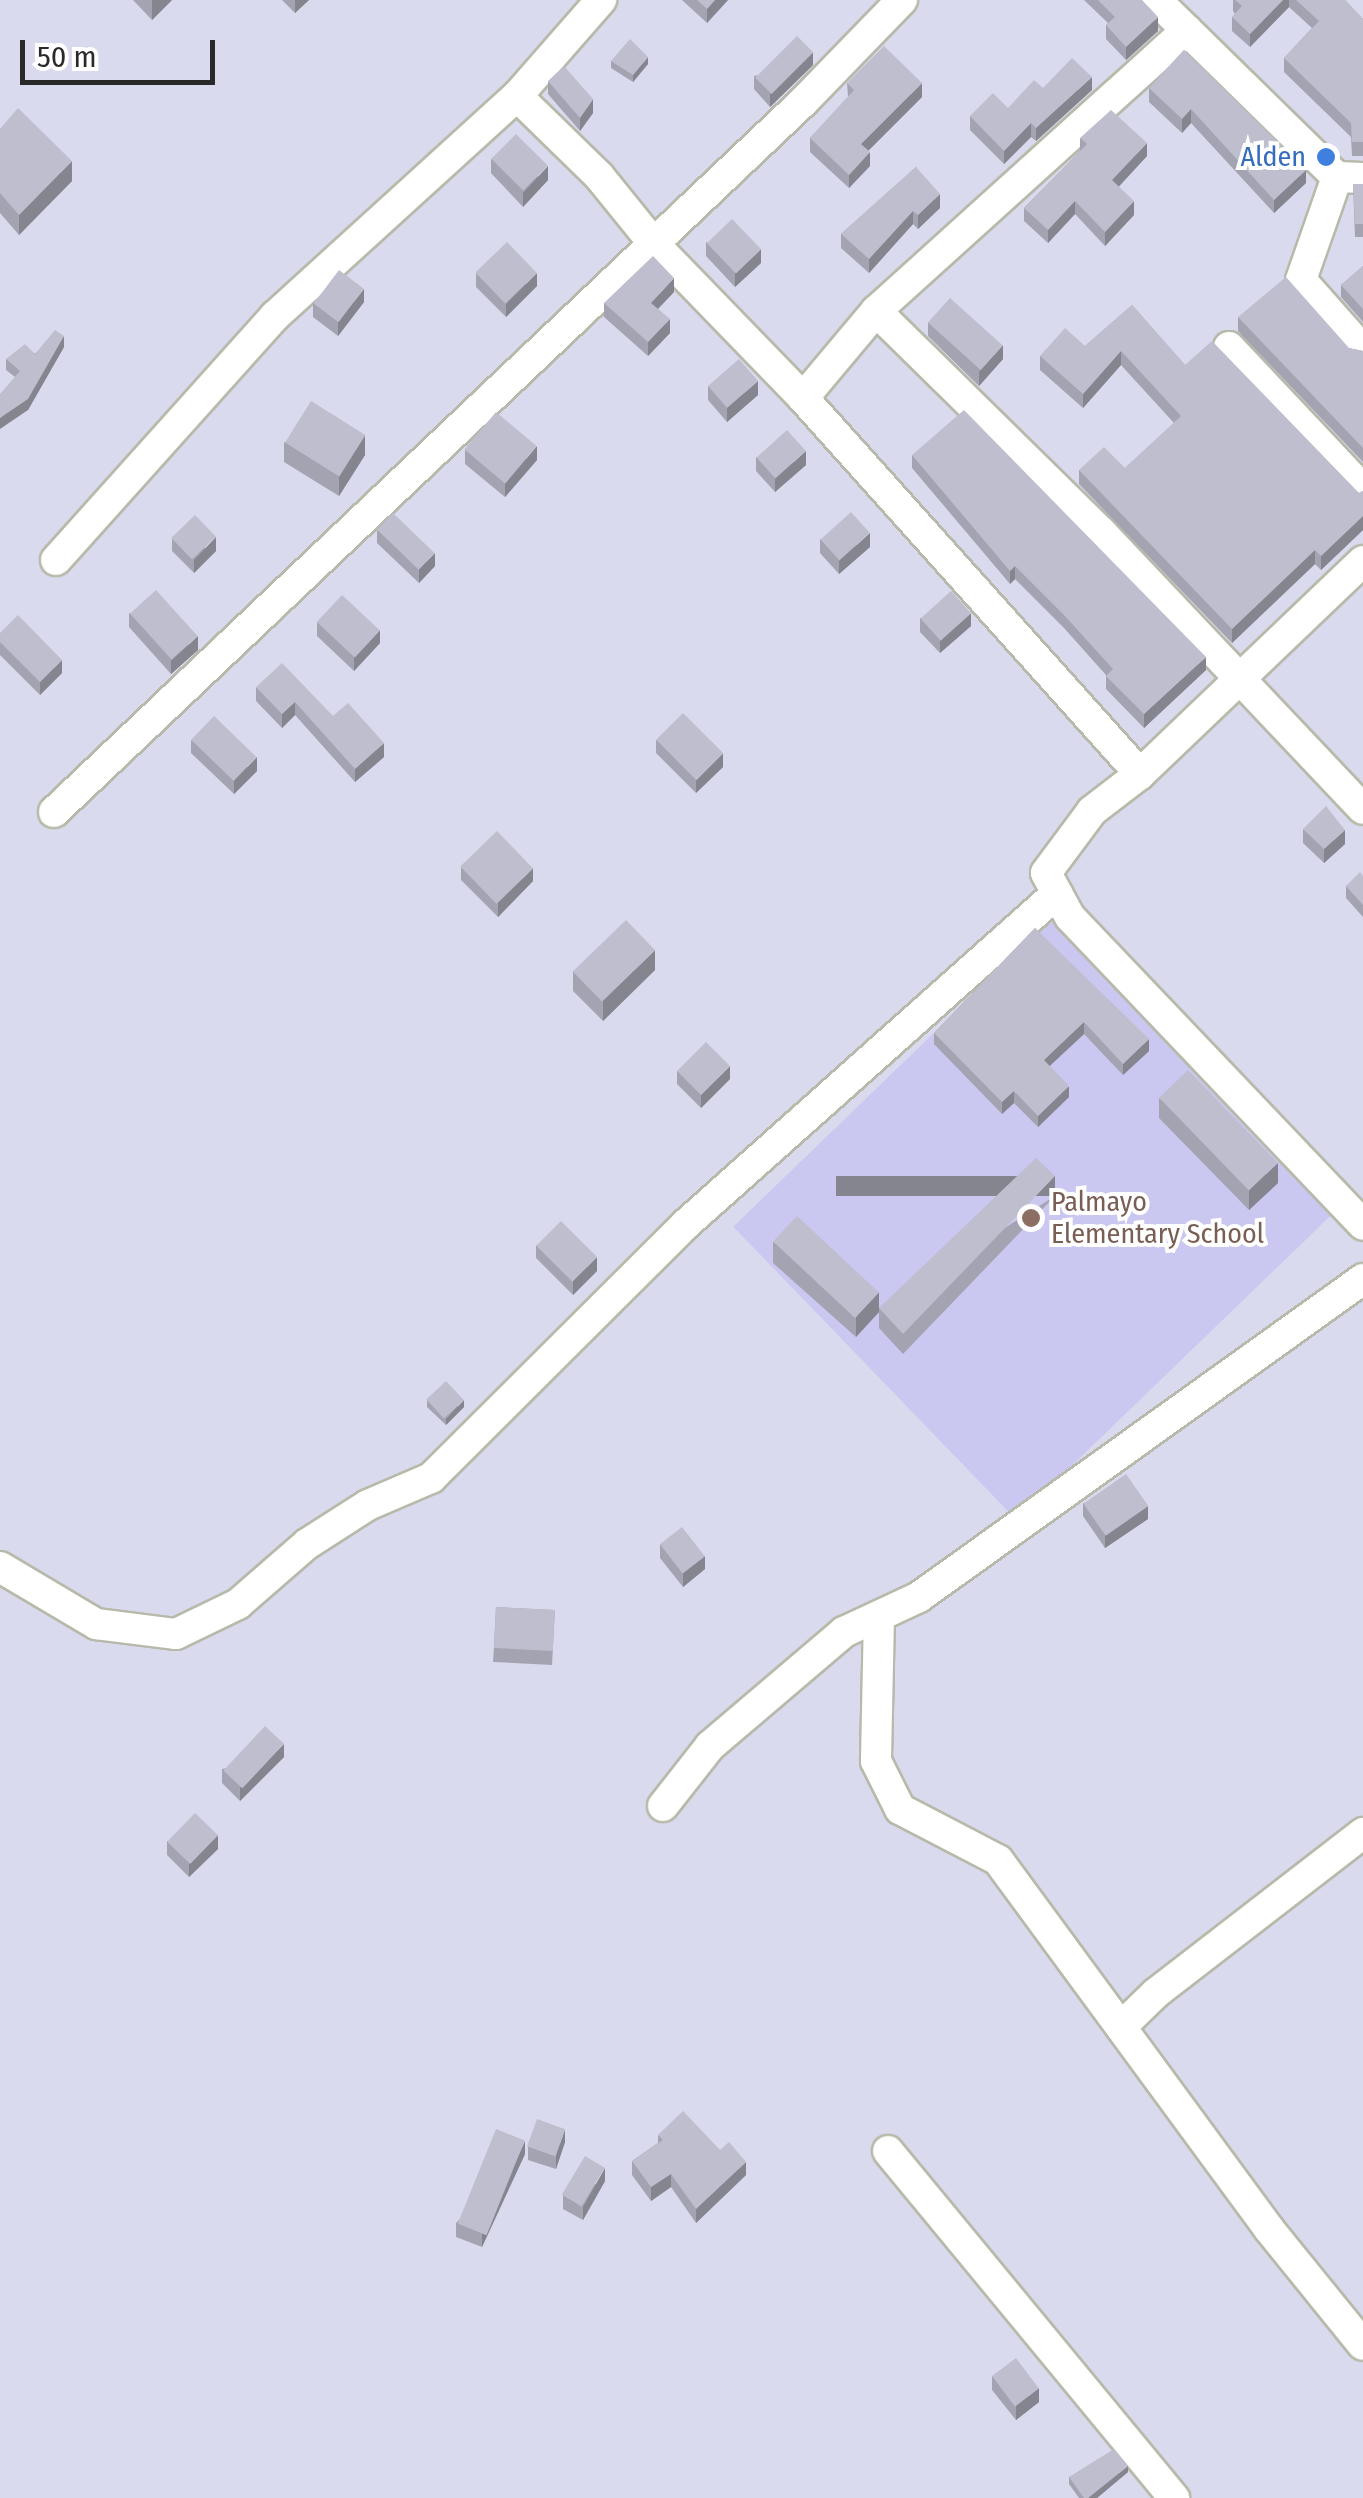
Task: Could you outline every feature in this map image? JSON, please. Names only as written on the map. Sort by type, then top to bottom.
[{"type":"street","points":[[56,560],[274,316],[517,96],[601,0]]},
{"type":"street","points":[[54,812],[654,244],[902,0]]},
{"type":"street","points":[[1156,0],[1350,177],[1301,280],[1363,350]]},
{"type":"street","points":[[804,398],[876,311],[1187,30]]},
{"type":"street","points":[[517,96],[599,176],[654,244],[804,398],[1140,774]]},
{"type":"street","points":[[876,311],[1241,678],[1363,809]]},
{"type":"street","points":[[1229,348],[1363,490]]},
{"type":"street","points":[[1363,561],[1140,774],[1092,811],[1046,873],[1070,917],[1363,1225]]},
{"type":"street","points":[[0,1567],[96,1624],[176,1634],[238,1604],[338,1524],[431,1478],[686,1224],[1056,893]]},
{"type":"street","points":[[664,1806],[710,1746],[785,1678],[844,1632],[919,1597],[1363,1279]]},
{"type":"street","points":[[879,1616],[876,1761],[900,1809],[998,1860],[1363,2345]]},
{"type":"street","points":[[1122,2026],[1156,1993],[1363,1833]]},
{"type":"street","points":[[888,2152],[1174,2498]]},
{"type":"shaded area","name":"Palmayo Elementary School","points":[[1052,919],[1335,1212],[1016,1520],[733,1227]]},
{"type":"building","points":[[697,0],[715,0],[707,9]]},
{"type":"building","points":[[1098,0],[1142,0],[1158,17],[1126,47],[1106,25],[1115,17]]},
{"type":"building","points":[[1235,0],[1283,0],[1250,34],[1232,17],[1242,6]]},
{"type":"building","points":[[1296,0],[1345,0],[1363,19],[1363,142],[1352,142],[1351,123],[1284,58],[1319,21]]},
{"type":"building","points":[[797,36],[813,52],[772,94],[755,78]]},
{"type":"building","points":[[630,39],[648,57],[633,75],[611,61]]},
{"type":"building","points":[[884,46],[922,83],[861,144],[870,152],[849,175],[810,138],[854,90],[847,83]]},
{"type":"building","points":[[1184,50],[1306,170],[1274,200],[1191,109],[1182,119],[1149,88]]},
{"type":"building","points":[[1072,58],[1092,77],[1036,128],[1031,123],[1004,151],[970,116],[993,93],[1008,108],[1034,80],[1043,88]]},
{"type":"building","points":[[564,66],[593,99],[580,118],[548,81]]},
{"type":"building","points":[[18,108],[72,161],[19,215],[0,193],[0,129]]},
{"type":"building","points":[[1111,110],[1147,143],[1112,180],[1134,201],[1105,232],[1075,201],[1048,230],[1024,208],[1087,144],[1080,138]]},
{"type":"building","points":[[516,134],[548,166],[523,191],[491,159]]},
{"type":"building","points":[[916,167],[940,194],[918,215],[913,211],[869,259],[841,234]]},
{"type":"building","points":[[1353,184],[1363,184],[1363,224],[1355,224]]},
{"type":"building","points":[[732,219],[761,249],[736,274],[707,243]]},
{"type":"building","points":[[507,242],[537,273],[505,303],[475,273]]},
{"type":"building","points":[[653,256],[674,278],[651,303],[670,319],[648,342],[604,303]]},
{"type":"building","points":[[1363,266],[1363,309],[1341,285]]},
{"type":"building","points":[[339,270],[364,289],[338,322],[314,304]]},
{"type":"building","points":[[1286,277],[1349,348],[1363,351],[1363,448],[1238,317]]},
{"type":"building","points":[[950,298],[1003,346],[981,370],[928,323]]},
{"type":"building","points":[[1132,305],[1185,365],[1212,341],[1359,493],[1363,491],[1363,516],[1321,556],[1315,550],[1232,629],[1079,470],[1104,447],[1125,468],[1181,416],[1121,351],[1083,394],[1040,356],[1065,328],[1085,346]]},
{"type":"building","points":[[55,330],[64,336],[28,399],[0,418],[0,394],[20,371],[6,359],[25,344],[35,354]]},
{"type":"building","points":[[739,359],[758,381],[727,408],[708,386]]},
{"type":"building","points":[[311,401],[365,435],[339,476],[285,443]]},
{"type":"building","points":[[964,410],[1206,657],[1144,714],[1106,676],[1113,669],[1015,566],[1010,571],[912,455]]},
{"type":"building","points":[[496,412],[537,446],[505,484],[465,450]]},
{"type":"building","points":[[787,430],[806,451],[775,478],[757,457]]},
{"type":"building","points":[[851,512],[870,533],[839,560],[821,539]]},
{"type":"building","points":[[393,513],[435,553],[419,570],[377,530]]},
{"type":"building","points":[[195,515],[216,537],[192,560],[171,538]]},
{"type":"building","points":[[156,590],[197,636],[171,659],[130,613]]},
{"type":"building","points":[[951,591],[971,613],[941,641],[921,618]]},
{"type":"building","points":[[342,595],[380,630],[355,658],[317,622]]},
{"type":"building","points":[[18,615],[62,660],[40,682],[0,642],[0,633]]},
{"type":"building","points":[[282,663],[333,716],[348,703],[384,743],[355,769],[295,702],[282,714],[256,687]]},
{"type":"building","points":[[683,713],[723,753],[696,780],[656,740]]},
{"type":"building","points":[[214,716],[256,757],[234,781],[191,740]]},
{"type":"building","points":[[1326,806],[1345,830],[1324,849],[1303,829]]},
{"type":"building","points":[[497,831],[533,868],[496,904],[460,866]]},
{"type":"building","points":[[1360,872],[1363,876],[1363,905],[1346,886]]},
{"type":"building","points":[[626,920],[655,950],[602,1002],[573,971]]},
{"type":"building","points":[[1035,928],[1149,1039],[1123,1064],[1084,1022],[1044,1060],[1069,1086],[1038,1116],[1014,1091],[1002,1102],[934,1033]]},
{"type":"building","points":[[706,1042],[730,1066],[701,1095],[677,1071]]},
{"type":"building","points":[[1188,1070],[1278,1163],[1249,1191],[1159,1098]]},
{"type":"building","points":[[1036,1158],[1055,1176],[903,1334],[879,1308]]},
{"type":"building","points":[[797,1216],[879,1292],[855,1318],[773,1242]]},
{"type":"building","points":[[561,1221],[597,1257],[572,1282],[536,1246]]},
{"type":"building","points":[[446,1381],[464,1400],[444,1418],[426,1399]]},
{"type":"building","points":[[1126,1474],[1148,1506],[1106,1536],[1083,1504]]},
{"type":"building","points":[[682,1527],[705,1556],[683,1573],[660,1544]]},
{"type":"building","points":[[496,1607],[555,1610],[553,1651],[494,1648]]},
{"type":"building","points":[[265,1726],[284,1744],[242,1788],[223,1771]]},
{"type":"building","points":[[195,1813],[218,1835],[190,1864],[167,1842]]},
{"type":"building","points":[[683,2111],[720,2150],[729,2142],[746,2162],[696,2209],[671,2174],[651,2187],[632,2161],[663,2140],[658,2135]]},
{"type":"building","points":[[537,2119],[565,2129],[555,2157],[527,2146]]},
{"type":"building","points":[[496,2129],[525,2141],[487,2235],[458,2224]]},
{"type":"building","points":[[585,2156],[605,2168],[582,2206],[562,2195]]},
{"type":"building","points":[[1016,2358],[1039,2388],[1015,2406],[992,2376]]},
{"type":"building","points":[[1114,2449],[1128,2466],[1084,2498],[1069,2477]]},
{"type":"place","name":"Alden","points":[[1326,157]]},
{"type":"place","name":"Palmayo Elementary School","points":[[1031,1218]]}]
